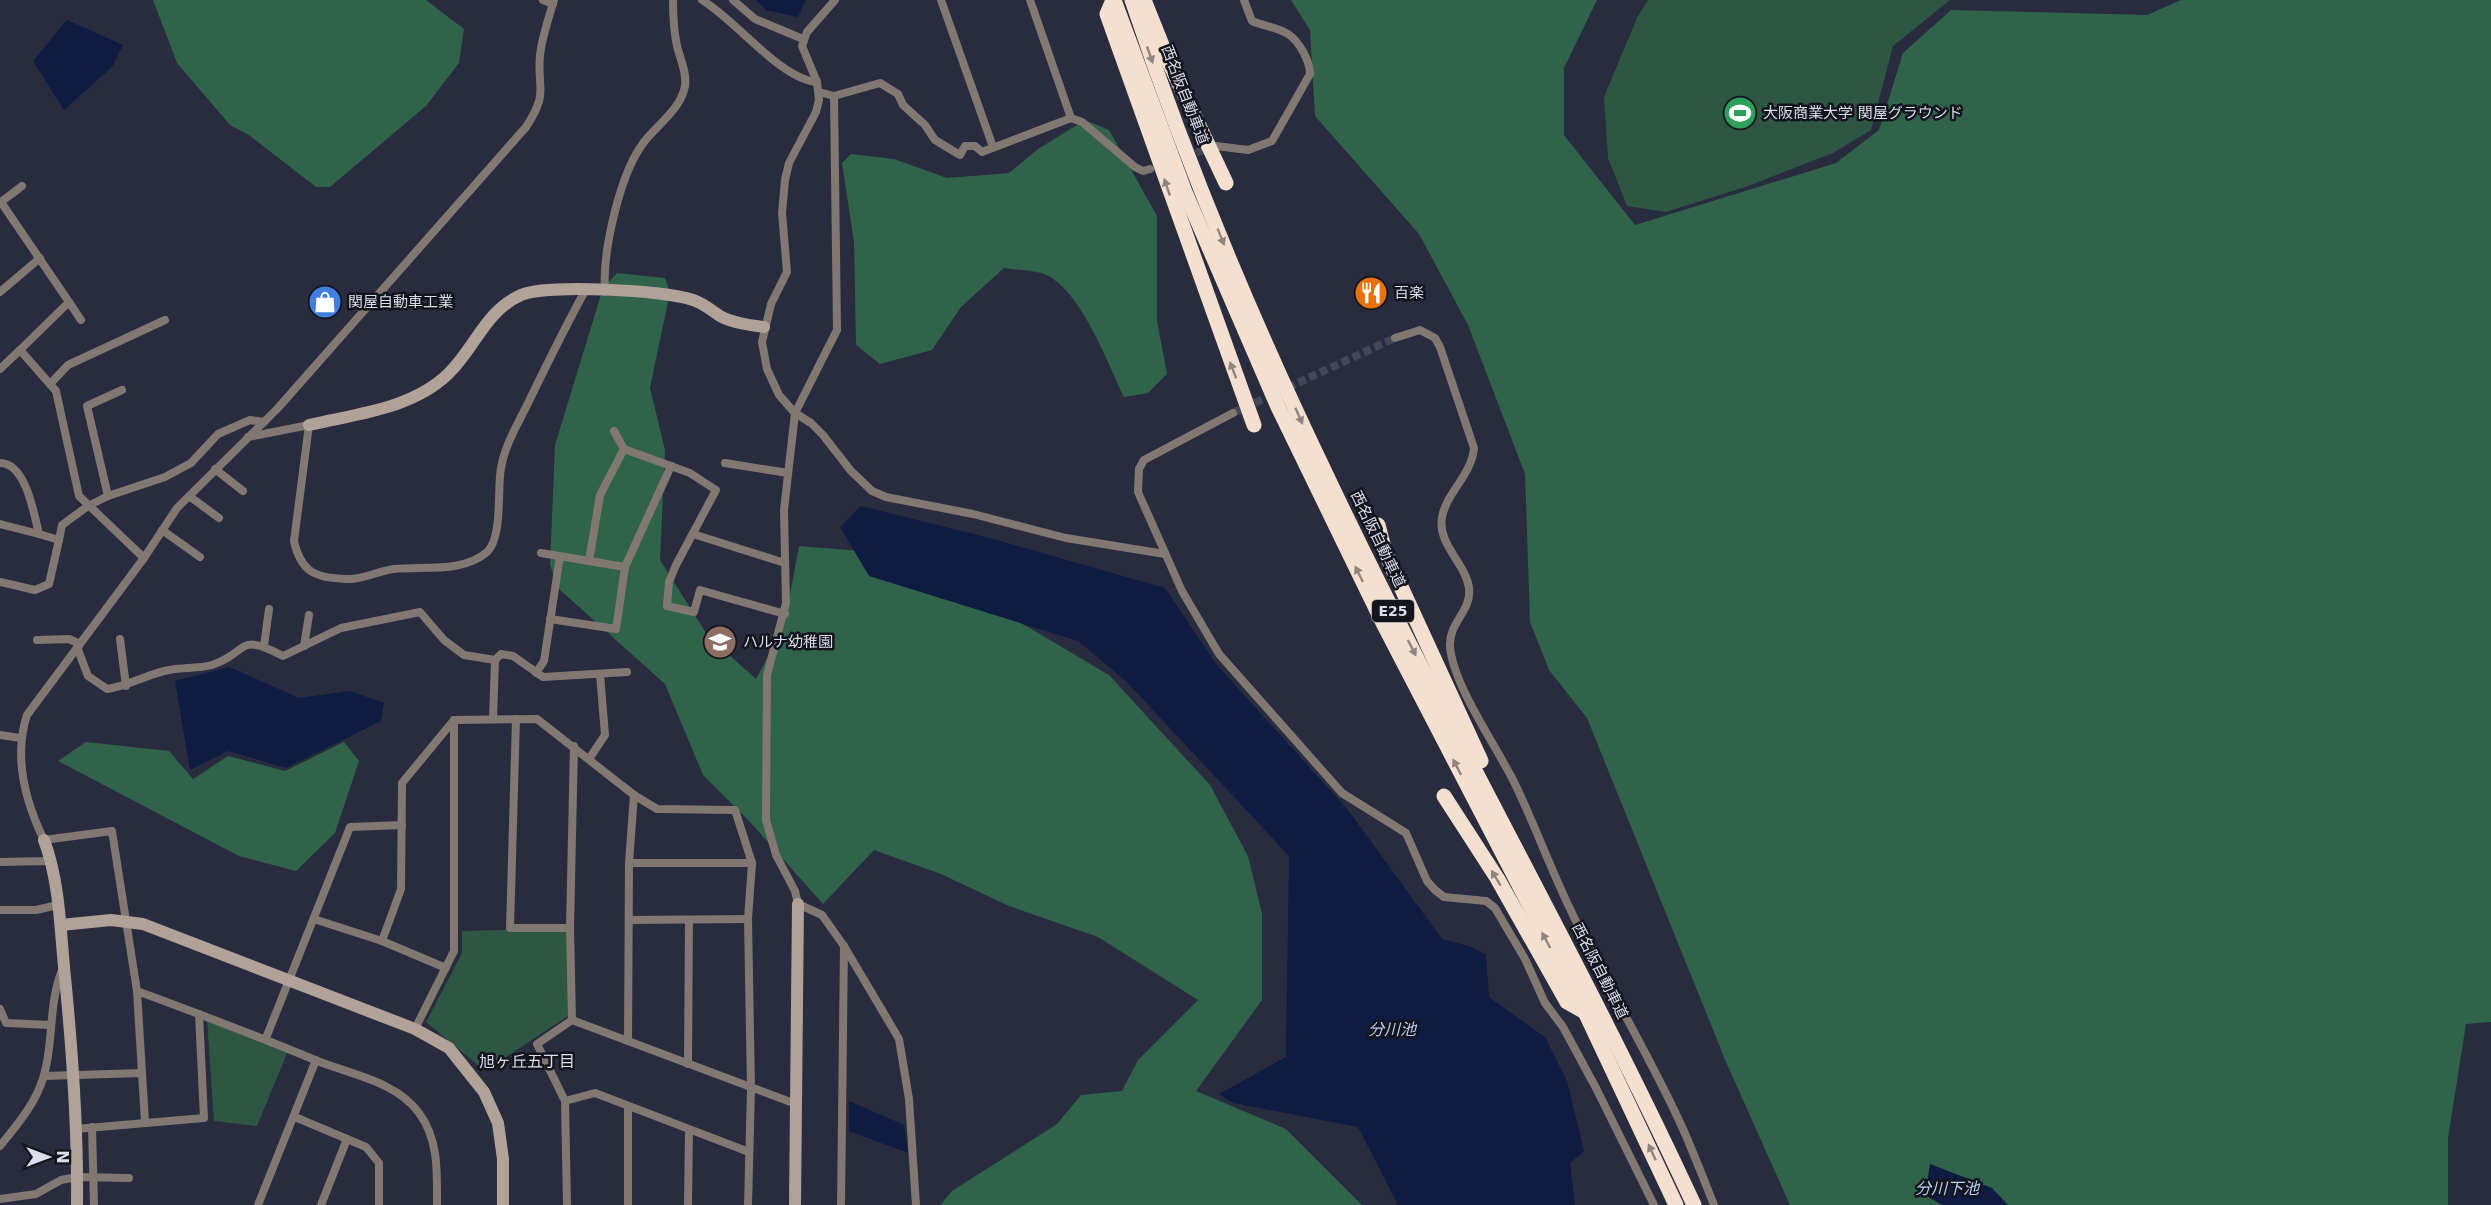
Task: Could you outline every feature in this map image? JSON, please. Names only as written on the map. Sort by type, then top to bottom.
[{"type":"highway","points":[[1114,0],[1107,14],[1254,425]]},
{"type":"highway","name":"E25","points":[[1114,0],[1185,192],[1278,407],[1383,623],[1585,1012],[1676,1205]]},
{"type":"highway","name":"西名阪自動車道","points":[[1132,0],[1171,112],[1228,254],[1323,469],[1644,1096],[1694,1205]]},
{"type":"highway","points":[[1144,0],[1168,60],[1226,183]]},
{"type":"highway","points":[[1378,525],[1385,552],[1478,755],[1538,875],[1536,888]]},
{"type":"highway","points":[[1444,796],[1497,878],[1567,1002],[1585,1012]]},
{"type":"street","points":[[77,1205],[74,1076],[61,925],[51,861],[30,811],[22,778],[20,738],[27,715],[189,496],[264,423],[411,260],[526,127],[538,108],[542,96],[540,54],[554,2],[543,0]]},
{"type":"street","points":[[605,292],[606,251],[632,164],[643,143],[680,99],[685,88],[686,76],[676,45],[673,0]]},
{"type":"street","points":[[702,0],[758,45],[777,64],[808,82],[817,82]]},
{"type":"street","points":[[732,0],[754,19],[803,39]]},
{"type":"street","points":[[835,0],[803,39],[804,55],[817,82],[819,92],[816,112],[797,143],[785,180],[782,213],[787,272],[771,304],[762,342],[767,369],[779,395],[795,413],[824,435],[861,482],[886,497],[973,514],[1066,538],[1149,549],[1165,554]]},
{"type":"street","points":[[941,0],[993,147]]},
{"type":"street","points":[[1030,0],[1071,118]]},
{"type":"street","points":[[1216,146],[1248,150],[1272,141],[1310,74],[1310,66],[1306,57],[1289,34],[1252,21],[1246,12],[1244,0]]},
{"type":"street","points":[[819,92],[834,96],[880,83],[898,94],[903,105],[925,125],[934,140],[960,155],[965,147],[975,146],[982,152],[1071,118],[1082,122],[1135,166],[1143,171],[1150,169]]},
{"type":"street","points":[[795,1205],[798,904],[795,891],[770,838],[765,802],[768,664],[785,614],[788,472],[795,413],[837,330],[834,96]]},
{"type":"street","points":[[22,186],[1,202],[81,320]]},
{"type":"street","points":[[0,278],[3,289],[40,258]]},
{"type":"street","points":[[248,437],[309,425],[415,397],[448,374],[489,319],[504,304],[523,294],[542,290],[678,296],[702,304],[730,320],[764,327]]},
{"type":"street","points":[[309,425],[294,541],[298,558],[315,575],[357,580],[392,569],[443,567],[472,562],[489,550],[497,526],[501,467],[512,435],[585,291]]},
{"type":"street","points":[[0,369],[69,302]]},
{"type":"street","points":[[50,384],[68,365],[165,320]]},
{"type":"street","points":[[1395,338],[1420,330],[1435,338],[1444,357],[1473,448],[1470,462],[1444,511],[1441,524],[1445,538],[1469,588],[1467,605],[1451,629],[1450,647],[1457,671],[1483,727],[1515,784],[1577,925],[1682,1128],[1714,1205]]},
{"type":"street","points":[[20,350],[50,384],[60,403],[79,496],[144,558]]},
{"type":"street","points":[[108,496],[87,406],[122,390]]},
{"type":"street","points":[[1233,413],[1144,460],[1138,470],[1138,492],[1182,591],[1219,654],[1326,777],[1356,803],[1406,833],[1427,881],[1444,897],[1486,901],[1495,908],[1525,959],[1545,1003],[1563,1027],[1654,1205]]},
{"type":"street","points":[[0,582],[35,590],[49,584],[62,525],[88,506],[108,496],[165,477],[191,463],[218,434],[250,420],[264,423]]},
{"type":"street","points":[[614,431],[624,449],[690,472],[716,490],[669,582],[667,606],[694,612],[700,590],[785,614]]},
{"type":"street","points":[[589,561],[600,495],[624,449]]},
{"type":"street","points":[[0,463],[5,463],[18,471],[26,489],[39,534]]},
{"type":"street","points":[[725,463],[788,472]]},
{"type":"street","points":[[550,619],[616,629],[625,567],[671,466]]},
{"type":"street","points":[[215,470],[243,491]]},
{"type":"street","points":[[189,496],[219,518]]},
{"type":"street","points":[[0,524],[59,540]]},
{"type":"street","points":[[162,530],[200,557]]},
{"type":"street","points":[[693,534],[785,563]]},
{"type":"street","points":[[541,553],[625,567]]},
{"type":"street","points":[[536,673],[544,661],[560,556]]},
{"type":"street","points":[[264,646],[269,609]]},
{"type":"street","points":[[38,640],[69,639],[78,646],[82,666],[97,685],[107,689],[126,686],[168,670],[210,665],[224,659],[241,645],[264,646],[283,656],[340,628],[420,612],[444,640],[464,655],[495,660]]},
{"type":"street","points":[[304,646],[309,615]]},
{"type":"street","points":[[120,639],[126,686]]},
{"type":"street","points":[[493,719],[495,660],[501,654],[513,656],[543,677],[627,672]]},
{"type":"street","points":[[589,759],[605,735],[600,674]]},
{"type":"street","points":[[382,941],[400,889],[402,783],[454,720],[537,718],[634,795],[664,810],[735,810],[753,863],[748,919],[751,1089],[748,1205]]},
{"type":"street","points":[[516,719],[510,928],[570,928]]},
{"type":"street","points":[[415,1029],[454,951],[454,720]]},
{"type":"street","points":[[0,735],[20,738]]},
{"type":"street","points":[[572,1020],[570,928],[574,746]]},
{"type":"street","points":[[628,1041],[629,863],[634,795]]},
{"type":"street","points":[[266,1038],[350,827],[402,825]]},
{"type":"street","points":[[44,840],[112,831],[136,991],[145,1122]]},
{"type":"street","points":[[0,862],[51,861]]},
{"type":"street","points":[[629,863],[753,863]]},
{"type":"street","points":[[798,904],[822,915],[844,945],[899,1039],[909,1099],[916,1205]]},
{"type":"street","points":[[0,910],[36,910],[58,905]]},
{"type":"street","points":[[314,919],[382,941],[446,968]]},
{"type":"street","points":[[629,920],[748,919]]},
{"type":"street","points":[[688,1064],[689,920]]},
{"type":"street","points":[[61,925],[126,921],[175,935],[415,1029],[449,1048],[484,1092],[498,1123],[503,1159],[503,1205]]},
{"type":"street","points":[[841,1205],[844,945]]},
{"type":"street","points":[[0,1146],[33,1102],[44,1076],[54,992],[64,965]]},
{"type":"street","points":[[136,991],[266,1038],[401,1095],[419,1112],[430,1133],[436,1158],[437,1205]]},
{"type":"street","points":[[0,1009],[3,1023],[51,1025]]},
{"type":"street","points":[[76,1129],[204,1118],[199,1014]]},
{"type":"street","points":[[572,1020],[796,1104]]},
{"type":"street","points":[[567,1205],[566,1101],[537,1044],[572,1020]]},
{"type":"street","points":[[258,1205],[316,1060]]},
{"type":"street","points":[[44,1076],[141,1073]]},
{"type":"street","points":[[566,1101],[595,1093],[628,1108],[749,1152]]},
{"type":"street","points":[[628,1108],[628,1205]]},
{"type":"street","points":[[295,1117],[366,1147],[379,1163],[379,1205]]},
{"type":"street","points":[[92,1127],[94,1205]]},
{"type":"street","points":[[688,1205],[689,1131]]},
{"type":"street","points":[[321,1205],[347,1139]]},
{"type":"street","points":[[0,1198],[36,1194],[61,1180],[77,1177],[129,1178]]},
{"type":"green space","points":[[153,0],[426,0],[464,29],[459,63],[426,106],[330,187],[316,187],[249,135],[230,125],[177,63]]},
{"type":"green space","points":[[1291,0],[1597,0],[1564,68],[1564,135],[1635,225],[1836,163],[1879,130],[1903,53],[1951,10],[2147,15],[2181,0],[2491,0],[2491,1022],[2466,1024],[2448,1138],[2448,1205],[1790,1205],[1726,1062],[1587,718],[1549,670],[1530,622],[1525,474],[1468,325],[1419,234],[1315,116],[1310,30]]},
{"type":"green space","name":"大阪商業大学 関屋グラウンド","points":[[1648,0],[1950,0],[1893,46],[1871,130],[1833,153],[1748,186],[1666,212],[1627,206],[1608,158],[1604,97],[1637,18]]},
{"type":"green space","points":[[1085,120],[1109,130],[1157,216],[1157,321],[1167,374],[1148,393],[1124,397],[1101,346],[1080,308],[1055,280],[1032,271],[1004,268],[961,307],[932,350],[880,364],[856,345],[854,242],[842,163],[851,154],[894,159],[947,178],[1009,173],[1038,149]]},
{"type":"green space","points":[[617,273],[665,278],[670,292],[650,388],[665,450],[660,560],[708,636],[756,679],[784,627],[799,546],[861,551],[947,584],[1028,627],[1109,675],[1210,785],[1248,856],[1262,914],[1262,1000],[1196,1091],[1286,1129],[1362,1205],[940,1205],[952,1191],[1057,1124],[1081,1095],[1122,1091],[1138,1060],[1198,1000],[1098,937],[1009,906],[941,874],[874,850],[823,904],[751,823],[703,775],[665,684],[559,589],[550,565],[555,445],[603,288]]},
{"type":"green space","points":[[86,742],[169,751],[193,779],[228,756],[285,771],[344,742],[359,761],[335,833],[296,871],[239,856],[58,761]]},
{"type":"green space","points":[[568,928],[568,1016],[485,1071],[426,1022],[462,953],[462,931]]},
{"type":"green space","points":[[207,1020],[288,1051],[257,1126],[214,1121]]},
{"type":"water","points":[[756,0],[806,0],[798,17],[766,10]]},
{"type":"water","points":[[67,20],[123,45],[112,67],[64,110],[33,61]]},
{"type":"water","name":"分川池","points":[[861,506],[990,538],[1165,588],[1216,664],[1348,810],[1442,939],[1469,946],[1486,955],[1489,997],[1545,1037],[1567,1081],[1584,1151],[1570,1163],[1575,1205],[1398,1205],[1358,1127],[1233,1103],[1219,1094],[1286,1057],[1289,856],[1126,681],[1078,641],[869,576],[840,527]]},
{"type":"water","points":[[229,667],[299,698],[350,691],[384,703],[381,721],[286,768],[228,751],[190,770],[175,681]]},
{"type":"water","points":[[849,1101],[904,1125],[908,1153],[849,1131]]},
{"type":"water","name":"分川下池","points":[[1930,1164],[1992,1188],[2008,1205],[1942,1205],[1925,1195]]},
{"type":"tunnel","points":[[1185,157],[1212,147]]},
{"type":"tunnel","points":[[1233,413],[1395,338]]},
{"type":"place","name":"大阪商業大学 関屋グラウンド","points":[[1740,113]]},
{"type":"place","name":"百楽","points":[[1371,293]]},
{"type":"place","name":"関屋自動車工業","points":[[325,302]]},
{"type":"place","name":"ハルナ幼稚園","points":[[720,642]]},
{"type":"district","name":"旭ヶ丘五丁目","points":[[527,1061]]}]
